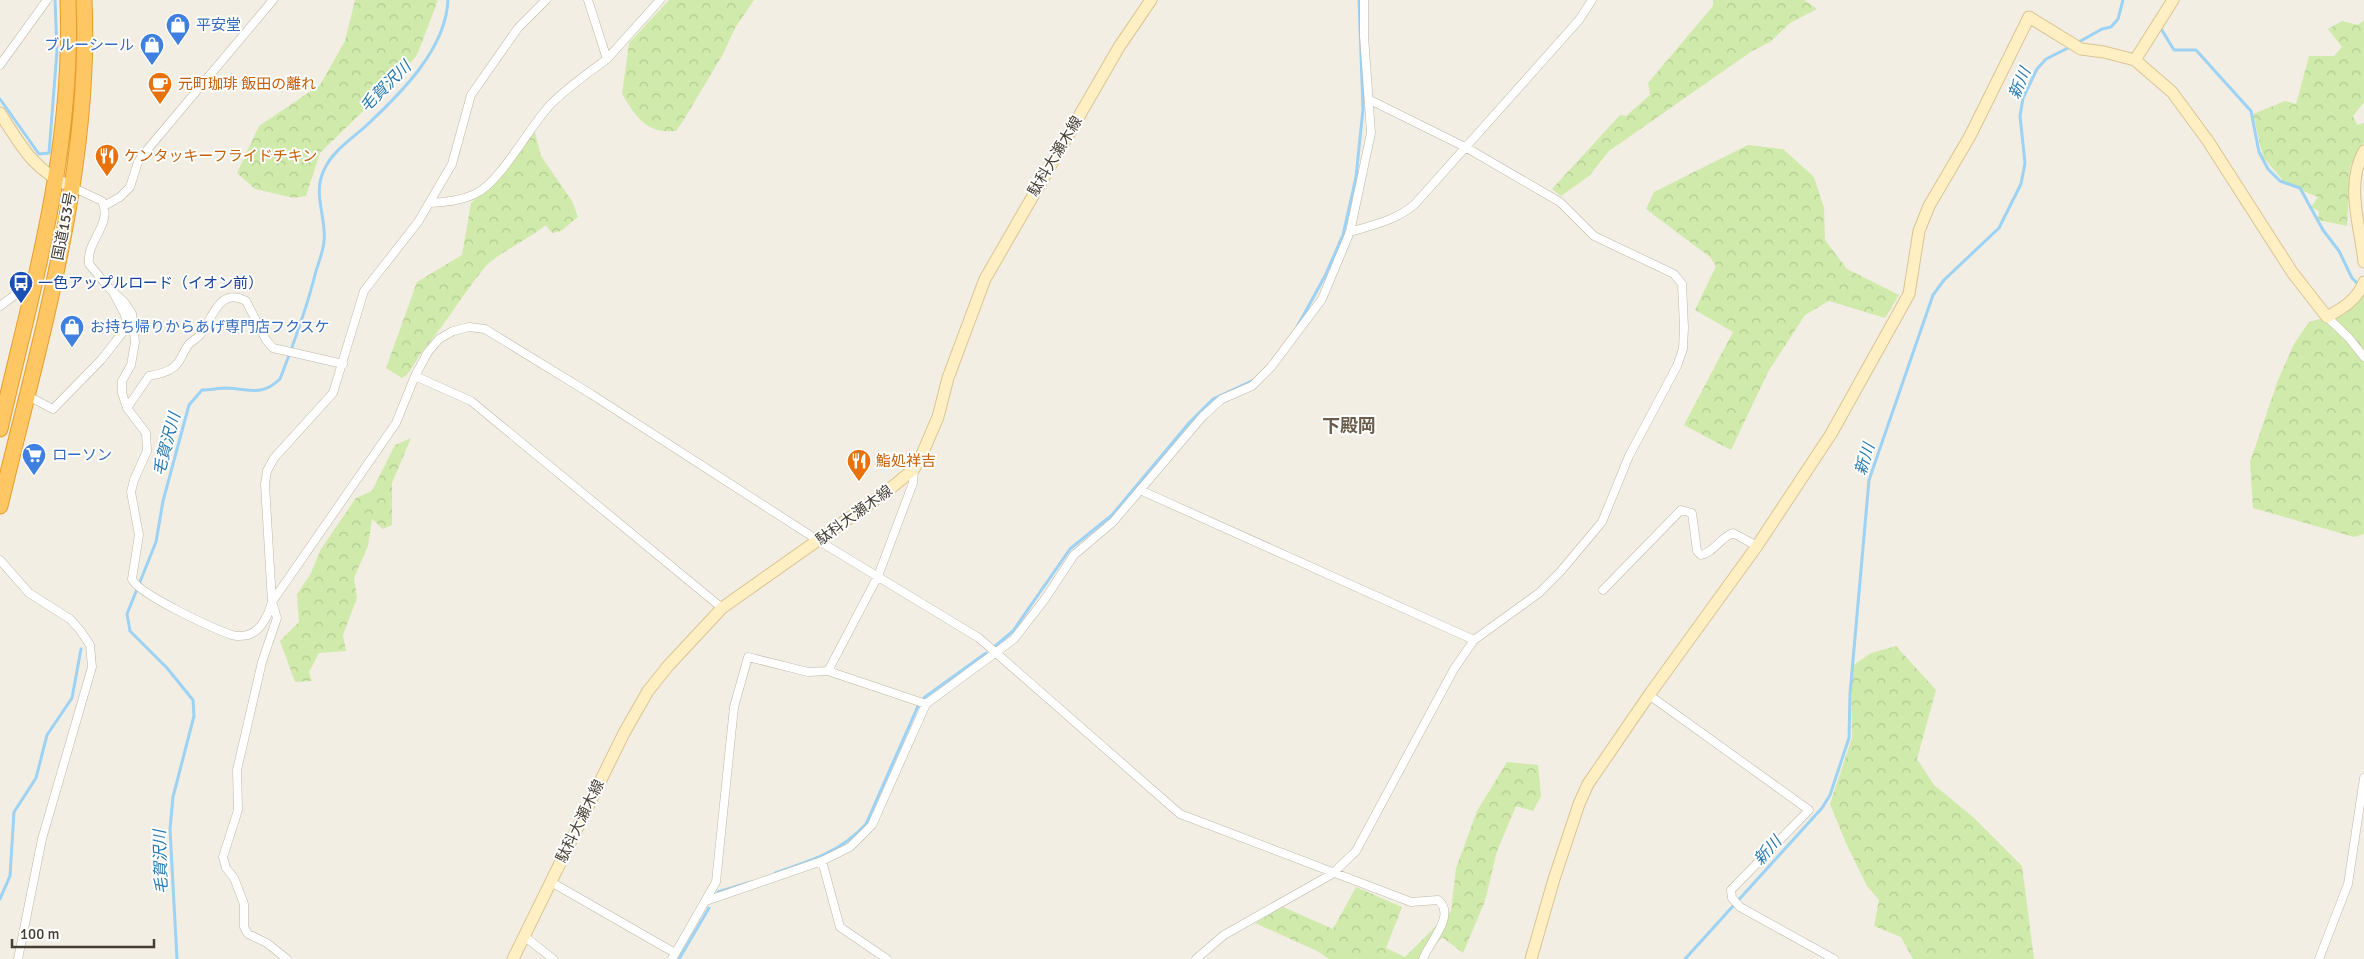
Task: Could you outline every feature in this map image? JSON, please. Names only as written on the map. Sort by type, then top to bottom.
[{"type":"highway","name":"国道153号","points":[[0,429],[33,293],[57,181],[68,75],[68,0]]},
{"type":"highway","name":"国道153号","points":[[0,506],[72,187],[80,132],[86,66],[84,0]]},
{"type":"street","points":[[0,65],[47,0]]},
{"type":"street","points":[[104,206],[120,198],[130,187],[138,162],[147,150],[273,0]]},
{"type":"street","points":[[287,959],[267,943],[248,934],[244,927],[244,904],[234,878],[226,868],[223,857],[238,810],[237,770],[262,662],[277,618],[272,602],[265,484],[267,471],[281,448],[333,393],[364,291],[430,203],[452,164],[471,95],[518,28],[546,0]]},
{"type":"street","points":[[588,0],[607,59]]},
{"type":"street","points":[[430,203],[456,201],[475,194],[492,182],[551,104],[578,79],[607,59],[660,0]]},
{"type":"street","name":"駄科大瀬木線","points":[[513,959],[624,733],[648,691],[702,627],[722,608],[886,492],[914,469],[938,417],[948,378],[985,279],[1119,47],[1151,0]]},
{"type":"street","points":[[706,901],[822,861],[850,847],[872,825],[923,702],[1014,638],[1045,598],[1074,555],[1113,522],[1203,416],[1222,399],[1252,386],[1277,360],[1322,299],[1350,232],[1371,132],[1364,36],[1364,0]]},
{"type":"street","points":[[1350,232],[1405,213],[1467,148],[1523,80],[1579,20],[1592,0]]},
{"type":"street","points":[[2135,60],[2173,0]]},
{"type":"street","points":[[1532,959],[1579,804],[1588,784],[1756,546],[1831,434],[1908,294],[1919,231],[1929,206],[1970,136],[2029,17],[2081,49],[2104,52],[2135,60],[2172,92],[2208,141],[2292,272],[2327,317],[2349,338],[2364,357]]},
{"type":"street","points":[[1196,959],[1224,936],[1332,874],[1356,851],[1454,668],[1474,640],[1539,593],[1560,572],[1602,522],[1629,456],[1677,366],[1683,349],[1682,284],[1674,274],[1594,236],[1560,202],[1467,148],[1370,100]]},
{"type":"street","points":[[0,113],[38,168],[57,181],[97,197],[104,206],[104,224],[90,249],[89,264],[114,294],[125,315],[127,328],[101,360],[53,409],[26,395]]},
{"type":"street","points":[[2364,152],[2356,168],[2354,187],[2364,262]]},
{"type":"street","points":[[2327,317],[2345,307],[2360,292],[2364,282]]},
{"type":"street","points":[[0,306],[15,295],[33,293]]},
{"type":"street","points":[[114,294],[126,303],[132,314],[135,342],[130,365],[122,381],[122,393],[127,408],[146,432],[147,451],[134,480],[131,492],[139,535],[132,572],[134,584],[144,592],[233,635],[239,636],[252,633],[269,613],[272,602],[396,423],[415,376],[428,352],[439,339],[453,331],[470,327],[485,329],[819,540],[979,638],[1180,814],[1332,874],[1410,902],[1438,900],[1443,904],[1445,912],[1443,923],[1423,959]]},
{"type":"street","points":[[127,408],[149,376],[163,374],[177,365],[188,345],[202,333],[212,311],[224,300],[236,297],[246,301],[266,340],[273,348],[343,364]]},
{"type":"street","points":[[415,376],[471,402],[722,608]]},
{"type":"street","points":[[828,671],[878,576],[913,483],[914,469]]},
{"type":"street","points":[[1140,490],[1474,640]]},
{"type":"street","points":[[1603,590],[1680,510],[1692,513],[1697,551],[1701,554],[1706,554],[1726,535],[1733,533],[1756,546]]},
{"type":"street","points":[[0,560],[29,593],[70,619],[80,630],[90,645],[92,667],[42,839],[18,959]]},
{"type":"street","points":[[551,882],[674,956],[716,882],[734,707],[748,657],[808,672],[828,671],[923,702]]},
{"type":"street","points":[[1649,695],[1809,810],[1731,890],[1732,898],[1740,907],[1834,959]]},
{"type":"street","points":[[2319,959],[2348,884],[2364,778]]},
{"type":"street","points":[[822,861],[840,927],[887,959]]},
{"type":"street","points":[[524,936],[553,959]]},
{"type":"green space","points":[[355,0],[438,0],[417,55],[396,79],[320,153],[306,196],[294,198],[255,189],[237,173],[259,126],[320,85],[345,41]]},
{"type":"green space","points":[[669,0],[754,0],[735,28],[723,54],[676,131],[656,130],[643,122],[622,94],[629,43]]},
{"type":"green space","points":[[1713,0],[1804,0],[1817,9],[1790,23],[1770,42],[1752,51],[1609,151],[1589,176],[1561,196],[1552,189],[1620,115],[1626,116],[1650,95],[1648,83],[1713,6]]},
{"type":"green space","points":[[2364,20],[2364,102],[2353,116],[2357,125],[2364,123],[2364,142],[2350,167],[2347,226],[2318,220],[2319,211],[2311,207],[2318,197],[2286,184],[2263,157],[2253,114],[2285,101],[2296,104],[2309,56],[2334,56],[2342,47],[2328,29],[2342,21],[2358,25]]},
{"type":"green space","points":[[533,125],[541,156],[572,201],[578,217],[561,231],[552,233],[546,225],[491,261],[470,286],[421,353],[409,373],[402,378],[386,368],[417,282],[462,255],[471,203],[492,182]]},
{"type":"green space","points":[[1748,145],[1783,149],[1814,177],[1824,208],[1825,240],[1847,269],[1899,295],[1885,318],[1829,301],[1805,315],[1768,372],[1731,450],[1684,425],[1733,332],[1695,310],[1716,266],[1710,257],[1646,209],[1654,192]]},
{"type":"green space","points":[[2364,282],[2364,534],[2354,537],[2253,508],[2250,462],[2278,380],[2294,344],[2309,322],[2327,317]]},
{"type":"green space","points":[[411,438],[392,483],[392,525],[383,529],[372,519],[368,546],[354,578],[357,598],[343,635],[346,651],[319,653],[309,672],[312,681],[295,682],[280,641],[299,622],[297,594],[310,575],[321,549],[356,498],[372,491],[395,445]]},
{"type":"green space","points":[[1896,646],[1936,690],[1917,759],[1934,785],[1973,817],[2022,866],[2034,959],[1913,959],[1901,937],[1874,926],[1879,900],[1867,886],[1830,804],[1852,738],[1851,667],[1871,653]]},
{"type":"green space","points":[[1507,762],[1538,765],[1541,796],[1533,811],[1516,806],[1497,851],[1485,901],[1463,953],[1442,937],[1423,959],[1329,959],[1317,951],[1255,923],[1283,907],[1333,929],[1356,887],[1402,907],[1386,948],[1405,957],[1451,911],[1456,868],[1477,811]]},
{"type":"waterway","points":[[0,99],[39,154],[49,153],[57,51],[55,0]]},
{"type":"waterway","name":"毛賀沢川","points":[[177,959],[170,829],[173,797],[194,716],[193,700],[167,668],[130,631],[127,614],[156,542],[163,501],[189,405],[202,390],[227,388],[255,391],[267,388],[280,379],[304,312],[323,249],[324,224],[319,188],[324,170],[332,156],[381,112],[420,69],[431,53],[439,36],[448,0]]},
{"type":"waterway","points":[[1297,327],[1325,276],[1343,235],[1356,177],[1363,109],[1359,0]]},
{"type":"waterway","name":"新川","points":[[2077,43],[2102,29],[2111,27],[2118,19],[2123,0]]},
{"type":"waterway","points":[[2160,27],[2174,50],[2196,50],[2251,111],[2259,152],[2268,169],[2280,181],[2300,188],[2323,230],[2339,251],[2352,278],[2358,284]]},
{"type":"waterway","name":"新川","points":[[1685,959],[1822,808],[1830,795],[1849,738],[1850,694],[1869,480],[1933,295],[1944,280],[1999,228],[2021,184],[2025,163],[2020,116],[2023,98],[2037,69],[2046,59],[2070,47]]},
{"type":"waterway","points":[[993,648],[1013,631],[1070,549],[1112,515],[1189,423],[1213,399],[1256,379]]},
{"type":"waterway","points":[[0,899],[10,876],[14,812],[36,778],[47,735],[72,698],[81,649]]},
{"type":"waterway","points":[[775,873],[813,860],[835,849],[856,834],[866,824],[918,706],[925,697],[986,653]]},
{"type":"waterway","points":[[718,892],[751,882]]},
{"type":"waterway","points":[[679,959],[709,908]]},
{"type":"place","name":"平安堂","points":[[178,46]]},
{"type":"place","name":"ブルーシール","points":[[152,66]]},
{"type":"place","name":"元町珈琲 飯田の離れ","points":[[160,105]]},
{"type":"place","name":"ケンタッキーフライドチキン","points":[[107,177]]},
{"type":"place","name":"一色アップルロード（イオン前）","points":[[21,304]]},
{"type":"place","name":"お持ち帰りからあげ専門店フクスケ","points":[[72,348]]},
{"type":"place","name":"ローソン","points":[[34,476]]},
{"type":"place","name":"鮨処祥吉","points":[[859,482]]},
{"type":"district","name":"下殿岡","points":[[1349,426]]}]
